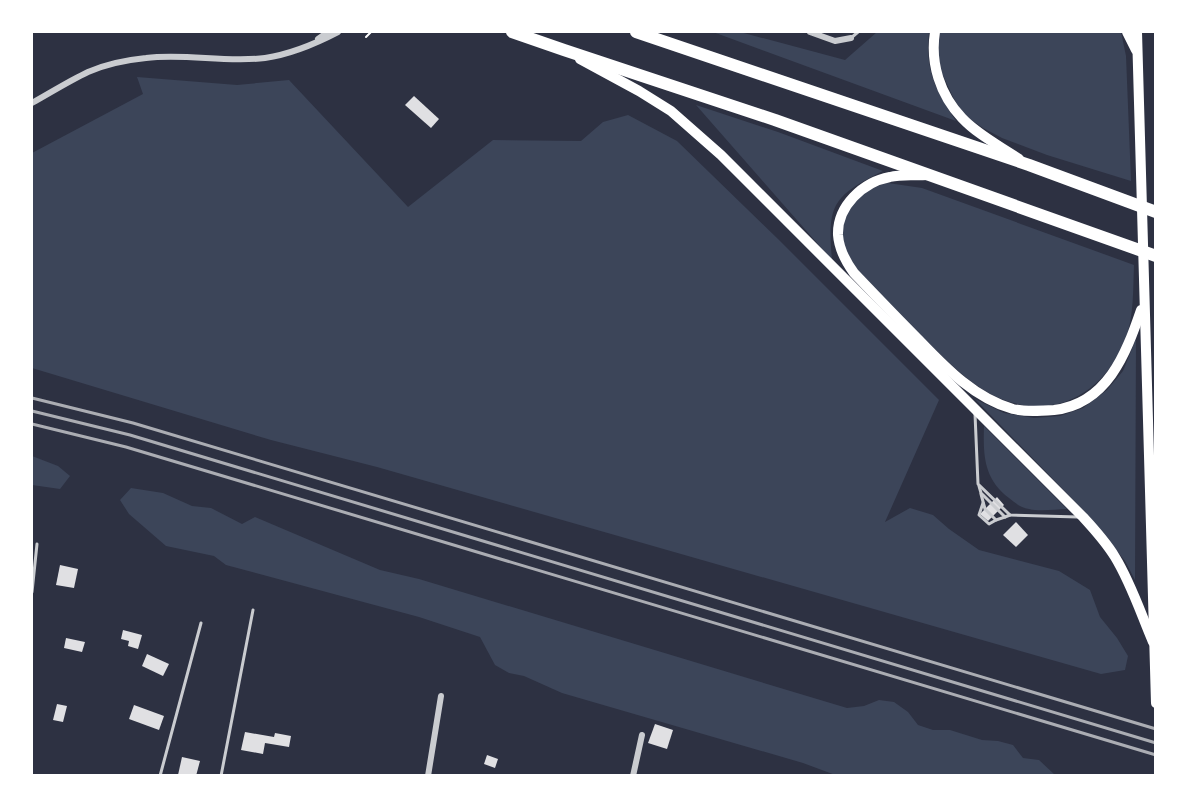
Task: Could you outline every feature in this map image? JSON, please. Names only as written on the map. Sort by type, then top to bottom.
[{"type":"highway","points":[[512,32],[775,120],[1155,256]]},
{"type":"highway","points":[[636,32],[1029,165],[1155,212]]},
{"type":"main road","points":[[935,32],[933,47],[935,69],[942,88],[954,109],[974,129],[1029,165]]},
{"type":"main road","points":[[1127,32],[1138,54]]},
{"type":"main road","points":[[1137,32],[1155,702]]},
{"type":"main road","points":[[564,50],[671,111],[721,155],[1083,517],[1115,556],[1153,642]]},
{"type":"main road","points":[[932,175],[890,177],[860,191],[848,204],[840,219],[838,235],[840,248],[854,273],[895,316],[949,370],[987,398],[1013,409],[1040,411],[1072,406],[1088,398],[1104,384],[1123,358],[1144,301]]},
{"type":"street","points":[[302,49],[328,32]]},
{"type":"street","points":[[32,103],[88,72],[108,65],[173,56],[263,58],[302,49],[338,32]]},
{"type":"street","points":[[810,32],[835,41],[851,38]]},
{"type":"street","points":[[428,776],[441,696]]},
{"type":"street","points":[[633,776],[642,735]]},
{"type":"lane","points":[[851,38],[858,32]]},
{"type":"lane","points":[[975,410],[978,484],[985,509],[996,520]]},
{"type":"lane","points":[[978,484],[1010,515]]},
{"type":"lane","points":[[981,493],[1005,517]]},
{"type":"lane","points":[[983,501],[979,515],[989,524],[1010,515],[1083,517]]},
{"type":"lane","points":[[32,592],[37,544]]},
{"type":"lane","points":[[221,776],[253,610]]},
{"type":"lane","points":[[160,776],[201,623]]},
{"type":"path","points":[[366,37],[371,32]]},
{"type":"shaded area","points":[[713,32],[740,32],[845,60],[877,32],[929,32],[929,57],[933,79],[956,121]]},
{"type":"shaded area","points":[[940,32],[1121,32],[1126,56],[1131,181],[1047,155],[1002,138],[970,119],[960,109],[940,69],[938,54]]},
{"type":"shaded area","points":[[137,77],[237,85],[289,80],[408,207],[493,140],[581,141],[603,122],[628,115],[677,141],[939,400],[885,522],[910,508],[933,515],[979,550],[1059,571],[1090,590],[1100,617],[1128,656],[1125,670],[1101,674],[377,467],[271,440],[32,368],[32,153],[143,94]]},
{"type":"shaded area","points":[[696,105],[778,132],[883,171],[853,188],[837,204],[831,226],[832,260]]},
{"type":"shaded area","points":[[888,183],[922,188],[1134,265],[1133,302],[1129,329],[1115,360],[1102,378],[1085,392],[1067,401],[1047,406],[1026,406],[1004,400],[965,377],[859,272],[845,248],[843,229],[845,219],[854,202],[869,190]]},
{"type":"shaded area","points":[[1136,339],[1135,580],[1125,561],[1089,516],[975,399],[1004,413],[1034,418],[1060,416],[1083,408],[1107,390],[1123,371]]},
{"type":"shaded area","points":[[984,426],[1067,509],[1026,508],[1001,491],[994,483],[987,466]]},
{"type":"shaded area","points":[[32,456],[58,466],[70,476],[60,489],[32,485]]},
{"type":"shaded area","points":[[131,488],[163,493],[192,506],[211,508],[242,524],[255,517],[380,570],[419,579],[847,708],[864,706],[879,700],[894,702],[908,712],[918,725],[933,730],[950,730],[982,740],[1013,745],[1023,758],[1039,760],[1055,775],[838,776],[803,763],[562,693],[524,676],[509,673],[495,665],[480,637],[419,617],[226,565],[214,556],[166,546],[129,514],[120,500]]},
{"type":"building","points":[[414,96],[439,119],[431,128],[405,105]]},
{"type":"building","points":[[997,497],[1004,505],[988,521],[980,514]]},
{"type":"building","points":[[1016,522],[1028,535],[1016,547],[1003,535]]},
{"type":"building","points":[[60,565],[78,569],[74,588],[56,585]]},
{"type":"building","points":[[123,630],[142,635],[138,649],[128,646],[129,641],[121,639]]},
{"type":"building","points":[[66,638],[85,642],[82,652],[64,648]]},
{"type":"building","points":[[147,654],[169,664],[163,676],[142,666]]},
{"type":"building","points":[[57,704],[67,706],[63,722],[53,720]]},
{"type":"building","points":[[134,705],[164,716],[159,730],[129,719]]},
{"type":"building","points":[[655,724],[673,730],[667,749],[648,743]]},
{"type":"building","points":[[245,732],[274,737],[275,733],[291,736],[289,747],[265,743],[263,754],[241,750]]},
{"type":"building","points":[[487,755],[498,759],[495,768],[484,764]]},
{"type":"building","points":[[182,757],[200,761],[196,776],[178,775]]},
{"type":"railway","points":[[32,398],[133,423],[1156,729]]},
{"type":"railway","points":[[32,411],[130,435],[1156,743]]},
{"type":"railway","points":[[32,424],[126,447],[1156,755]]}]
